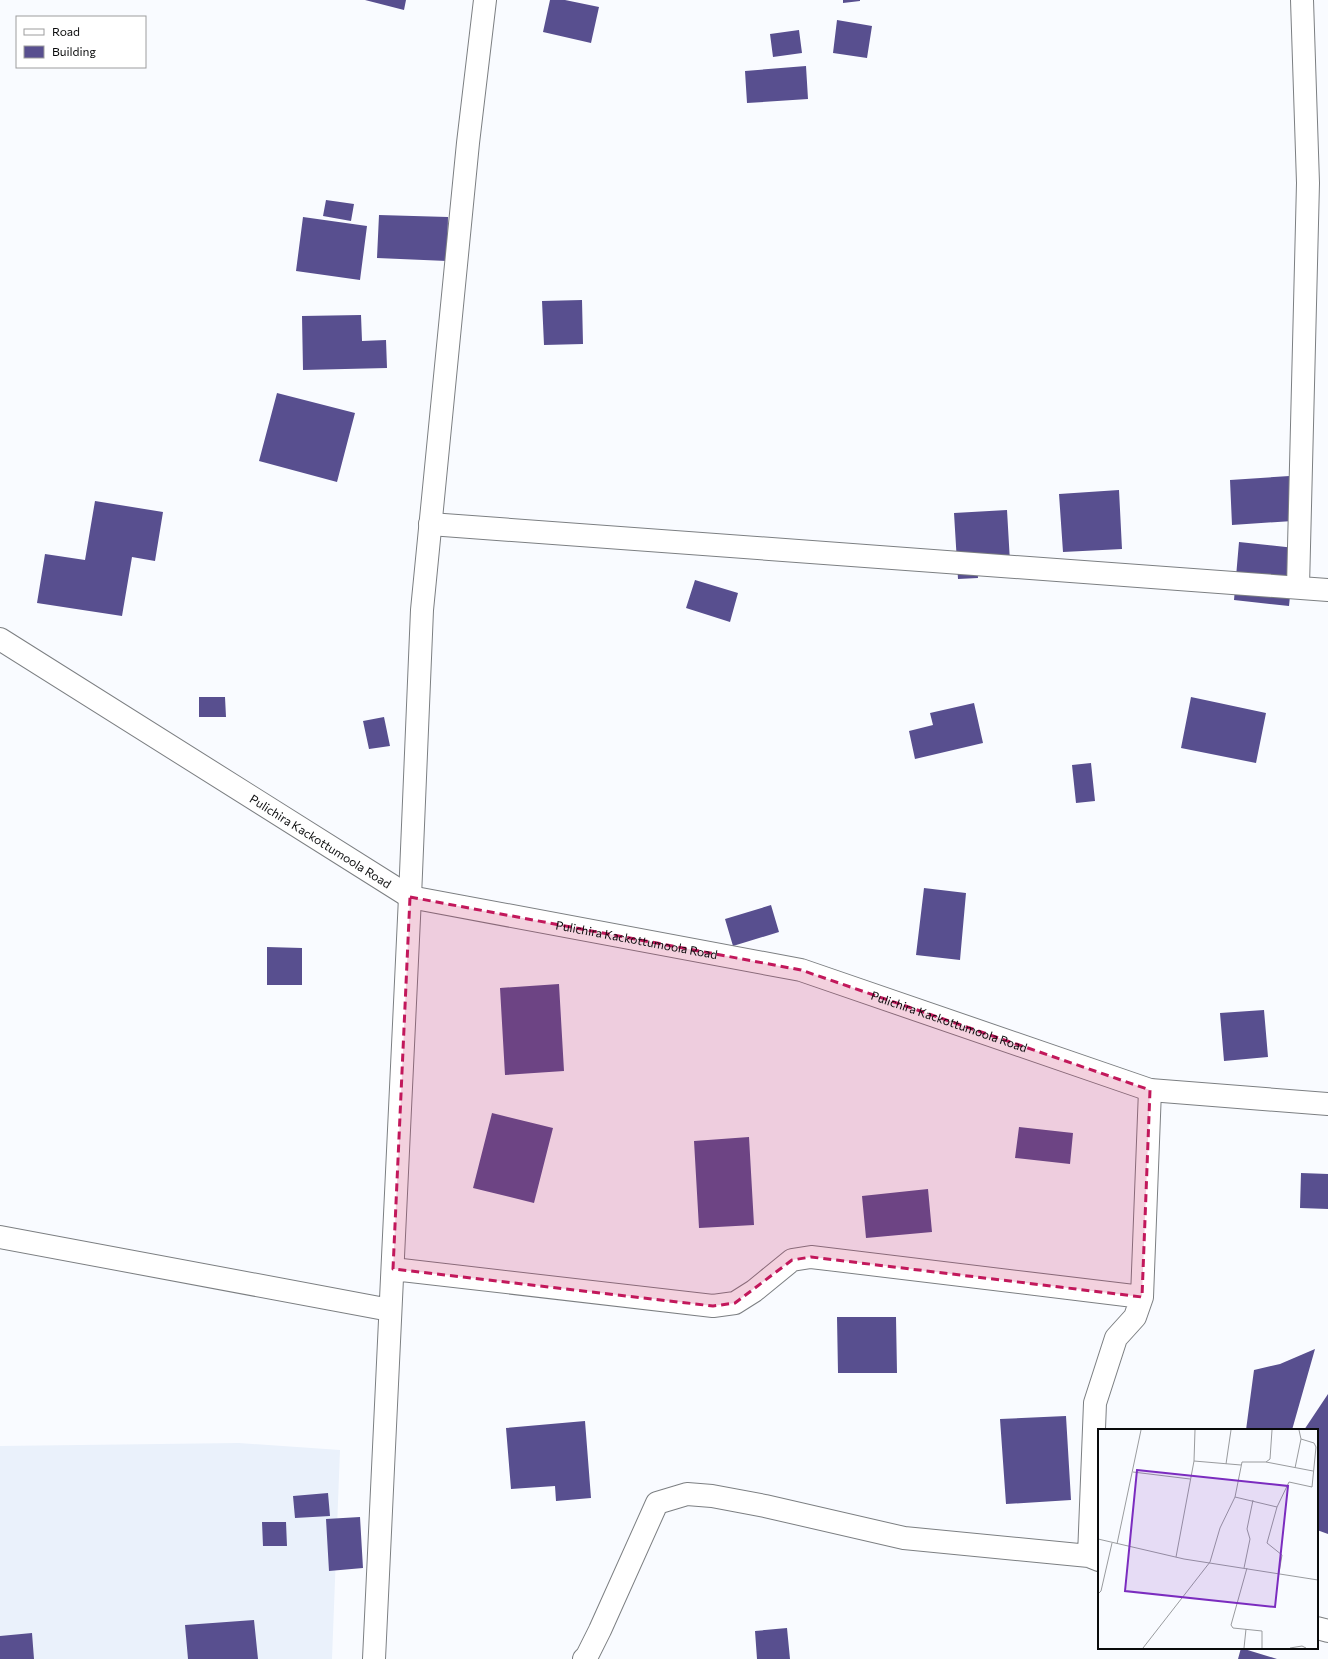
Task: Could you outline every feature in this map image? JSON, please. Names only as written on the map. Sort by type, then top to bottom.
[{"type":"street","points":[[374,1659],[422,610],[468,143],[485,0]]},
{"type":"street","points":[[1298,587],[1308,183],[1302,0]]},
{"type":"street","points":[[430,524],[1328,590]]},
{"type":"street","name":"Pulichira Kackottumoola Road","points":[[0,639],[410,897],[801,970],[1150,1090],[1328,1104]]},
{"type":"street","points":[[584,1659],[600,1630],[657,1503],[687,1494],[765,1506],[904,1538],[1094,1558],[1095,1404],[1116,1338],[1135,1317],[1142,1297],[1150,1090]]},
{"type":"street","points":[[0,1237],[390,1310]]},
{"type":"street","points":[[392,1269],[713,1306],[736,1303],[754,1291],[792,1260],[811,1256],[1142,1297]]},
{"type":"street","points":[[1318,1628],[1328,1631]]},
{"type":"highlighted area","points":[[410,897],[801,970],[1150,1090],[1142,1297],[811,1257],[792,1260],[735,1303],[713,1306],[393,1269]]},
{"type":"shaded area","points":[[239,1443],[340,1450],[332,1659],[0,1659],[0,1446]]},
{"type":"building","points":[[365,0],[406,0],[404,10]]},
{"type":"building","points":[[550,0],[565,0],[599,7],[591,43],[543,32]]},
{"type":"building","points":[[843,0],[860,0],[860,1],[843,3]]},
{"type":"building","points":[[837,20],[872,26],[867,58],[833,53]]},
{"type":"building","points":[[799,30],[802,53],[773,57],[770,34]]},
{"type":"building","points":[[806,66],[808,99],[747,103],[745,71]]},
{"type":"building","points":[[326,200],[354,204],[351,221],[323,216]]},
{"type":"building","points":[[379,215],[448,217],[447,261],[377,258]]},
{"type":"building","points":[[303,217],[367,226],[360,280],[296,271]]},
{"type":"building","points":[[582,300],[583,344],[544,345],[542,301]]},
{"type":"building","points":[[361,315],[362,341],[386,340],[387,368],[303,370],[302,316]]},
{"type":"building","points":[[277,393],[355,413],[337,482],[259,461]]},
{"type":"building","points":[[1305,475],[1308,520],[1232,525],[1230,480]]},
{"type":"building","points":[[1119,490],[1122,549],[1063,552],[1059,494]]},
{"type":"building","points":[[95,501],[163,512],[155,561],[132,557],[122,616],[37,603],[45,554],[85,560]]},
{"type":"building","points":[[1007,510],[1010,562],[977,564],[978,578],[958,579],[954,513]]},
{"type":"building","points":[[1239,542],[1295,548],[1289,606],[1234,600]]},
{"type":"building","points":[[695,580],[738,593],[730,622],[686,608]]},
{"type":"building","points":[[199,697],[225,697],[226,717],[199,717]]},
{"type":"building","points":[[1191,697],[1266,713],[1256,763],[1181,748]]},
{"type":"building","points":[[974,703],[983,743],[915,759],[909,731],[933,725],[930,713]]},
{"type":"building","points":[[384,717],[390,746],[369,749],[363,721]]},
{"type":"building","points":[[1091,763],[1095,801],[1076,803],[1072,765]]},
{"type":"building","points":[[924,888],[966,893],[960,960],[916,955]]},
{"type":"building","points":[[771,905],[779,932],[733,946],[725,919]]},
{"type":"building","points":[[267,947],[302,948],[302,985],[267,985]]},
{"type":"building","points":[[559,984],[564,1071],[505,1075],[500,988]]},
{"type":"building","points":[[1264,1010],[1268,1057],[1224,1061],[1220,1013]]},
{"type":"building","points":[[492,1113],[553,1128],[534,1203],[473,1188]]},
{"type":"building","points":[[1019,1127],[1073,1133],[1070,1164],[1015,1158]]},
{"type":"building","points":[[749,1137],[754,1225],[699,1228],[694,1141]]},
{"type":"building","points":[[1301,1173],[1328,1174],[1328,1209],[1300,1208]]},
{"type":"building","points":[[928,1189],[932,1232],[866,1238],[862,1196]]},
{"type":"building","points":[[837,1317],[896,1317],[897,1373],[838,1373]]},
{"type":"building","points":[[1315,1349],[1292,1429],[1246,1429],[1254,1370],[1280,1364]]},
{"type":"building","points":[[1328,1394],[1328,1534],[1318,1530],[1318,1429],[1305,1429]]},
{"type":"building","points":[[1066,1416],[1071,1500],[1006,1504],[1000,1419]]},
{"type":"building","points":[[585,1421],[591,1498],[556,1501],[555,1486],[511,1489],[506,1428]]},
{"type":"building","points":[[328,1493],[330,1516],[295,1518],[293,1496]]},
{"type":"building","points":[[360,1517],[363,1568],[329,1571],[326,1519]]},
{"type":"building","points":[[262,1522],[286,1522],[287,1546],[263,1546]]},
{"type":"building","points":[[254,1620],[258,1659],[188,1659],[185,1625]]},
{"type":"building","points":[[787,1628],[790,1659],[757,1659],[755,1631]]},
{"type":"building","points":[[32,1633],[34,1659],[0,1659],[0,1636]]},
{"type":"building","points":[[1241,1649],[1244,1649],[1277,1659],[1238,1659]]}]
